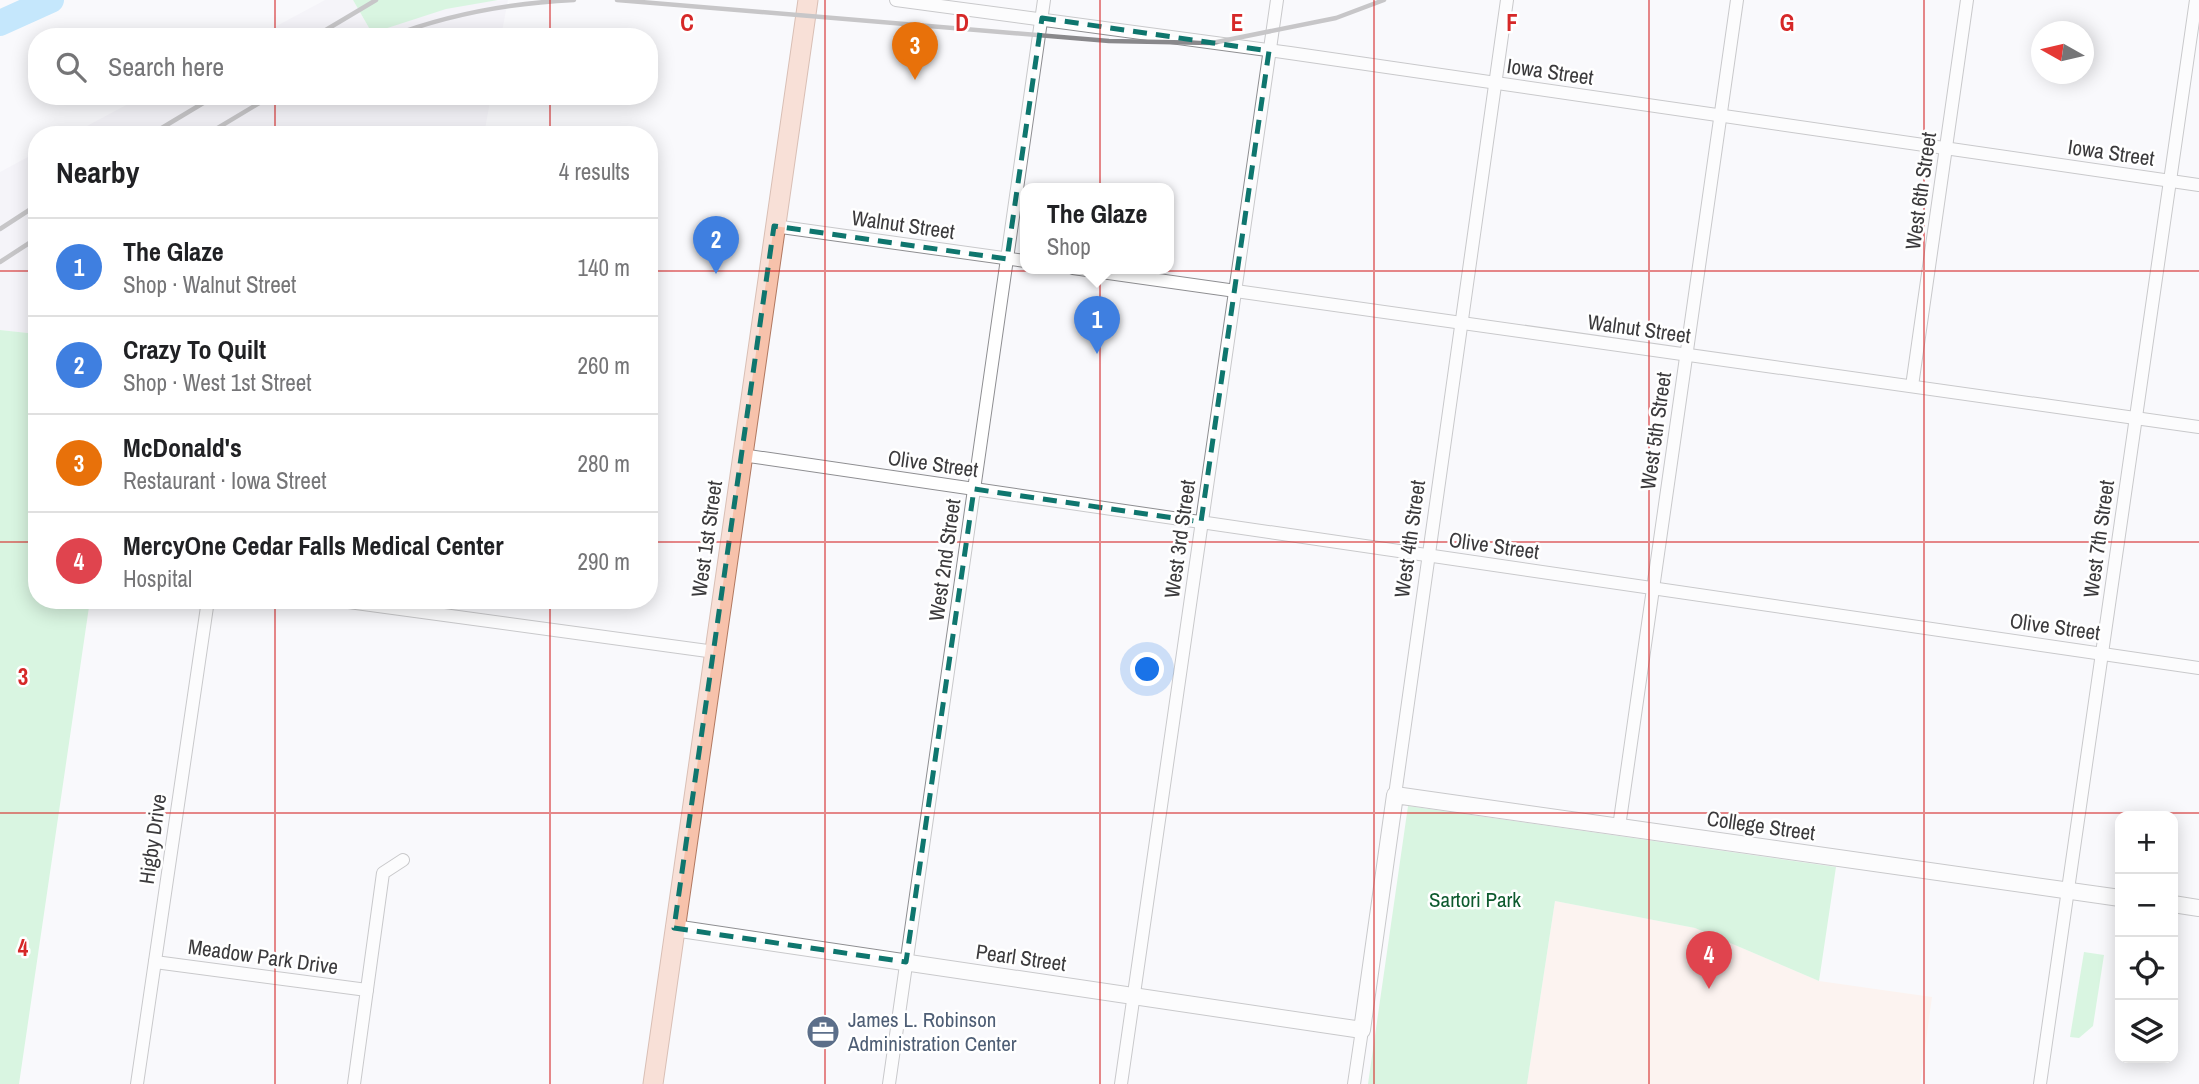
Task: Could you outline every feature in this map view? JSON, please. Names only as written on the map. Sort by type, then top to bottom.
[{"type":"main road","name":"West 1st Street","points":[[653,1084],[807,0]]},
{"type":"street","name":"Iowa Street","points":[[896,0],[1042,18],[2199,185]]},
{"type":"street","name":"West 2nd Street","points":[[889,1084],[1044,0]]},
{"type":"street","name":"West 3rd Street","points":[[1121,1084],[1277,0]]},
{"type":"street","name":"West 4th Street","points":[[1354,1084],[1507,0]]},
{"type":"street","name":"West 5th Street","points":[[1619,827],[1737,0]]},
{"type":"street","name":"West 6th Street","points":[[1912,386],[1968,0]]},
{"type":"street","name":"West 7th Street","points":[[2040,1084],[2196,0]]},
{"type":"street","name":"Walnut Street","points":[[774,226],[1020,260]]},
{"type":"street","name":"Walnut Street","points":[[1115,274],[2199,427]]},
{"type":"street","name":"Olive Street","points":[[742,455],[2199,668]]},
{"type":"street","name":"Higby Drive","points":[[137,1084],[207,609]]},
{"type":"street","points":[[400,609],[715,652]]},
{"type":"street","name":"College Street","points":[[1395,795],[2115,897]]},
{"type":"street","points":[[354,1084],[383,873],[403,860]]},
{"type":"street","points":[[2178,905],[2199,908]]},
{"type":"street","name":"Pearl Street","points":[[674,928],[1362,1030]]},
{"type":"street","name":"Meadow Park Drive","points":[[155,962],[367,990]]},
{"type":"highlighted area","points":[[1042,18],[1269,51],[1201,522],[974,489],[906,962],[674,928],[774,226],[1007,259]]},
{"type":"shaded area","points":[[325,0],[353,0],[369,28],[273,28]]},
{"type":"shaded area","points":[[508,0],[503,28],[384,28],[444,3]]},
{"type":"shaded area","points":[[126,105],[489,105],[486,126],[87,126]]},
{"type":"shaded area","points":[[28,157],[28,333],[0,330],[0,172]]},
{"type":"shaded area","points":[[1555,901],[1695,928],[1819,981],[1932,997],[1920,1084],[1527,1084]]},
{"type":"green space","points":[[353,0],[498,0],[446,9],[387,28],[369,28]]},
{"type":"green space","points":[[0,330],[28,333],[28,609],[89,609],[19,1084],[0,1084]]},
{"type":"green space","name":"Sartori Park","points":[[1408,806],[1836,867],[1819,981],[1695,928],[1555,901],[1527,1084],[1368,1084]]},
{"type":"green space","points":[[2084,952],[2104,955],[2093,1026],[2079,1038],[2070,1037]]},
{"type":"waterway","points":[[0,23],[51,0]]},
{"type":"railway","points":[[329,28],[376,0]]},
{"type":"railway","points":[[415,28],[480,11],[574,0]]},
{"type":"railway","points":[[617,0],[1109,41],[1212,43],[1336,18],[1384,0]]},
{"type":"railway","points":[[165,126],[200,105]]},
{"type":"railway","points":[[221,126],[256,105]]},
{"type":"railway","points":[[0,229],[28,211]]},
{"type":"railway","points":[[0,262],[28,244]]},
{"type":"place","name":"McDonald's","points":[[915,80]]},
{"type":"place","name":"Crazy To Quilt","points":[[716,274]]},
{"type":"place","name":"The Glaze","points":[[1097,354]]},
{"type":"place","name":"MercyOne Cedar Falls Medical Center","points":[[1709,989]]},
{"type":"place","name":"James L. Robinson Administration Center","points":[[823,1032]]}]
